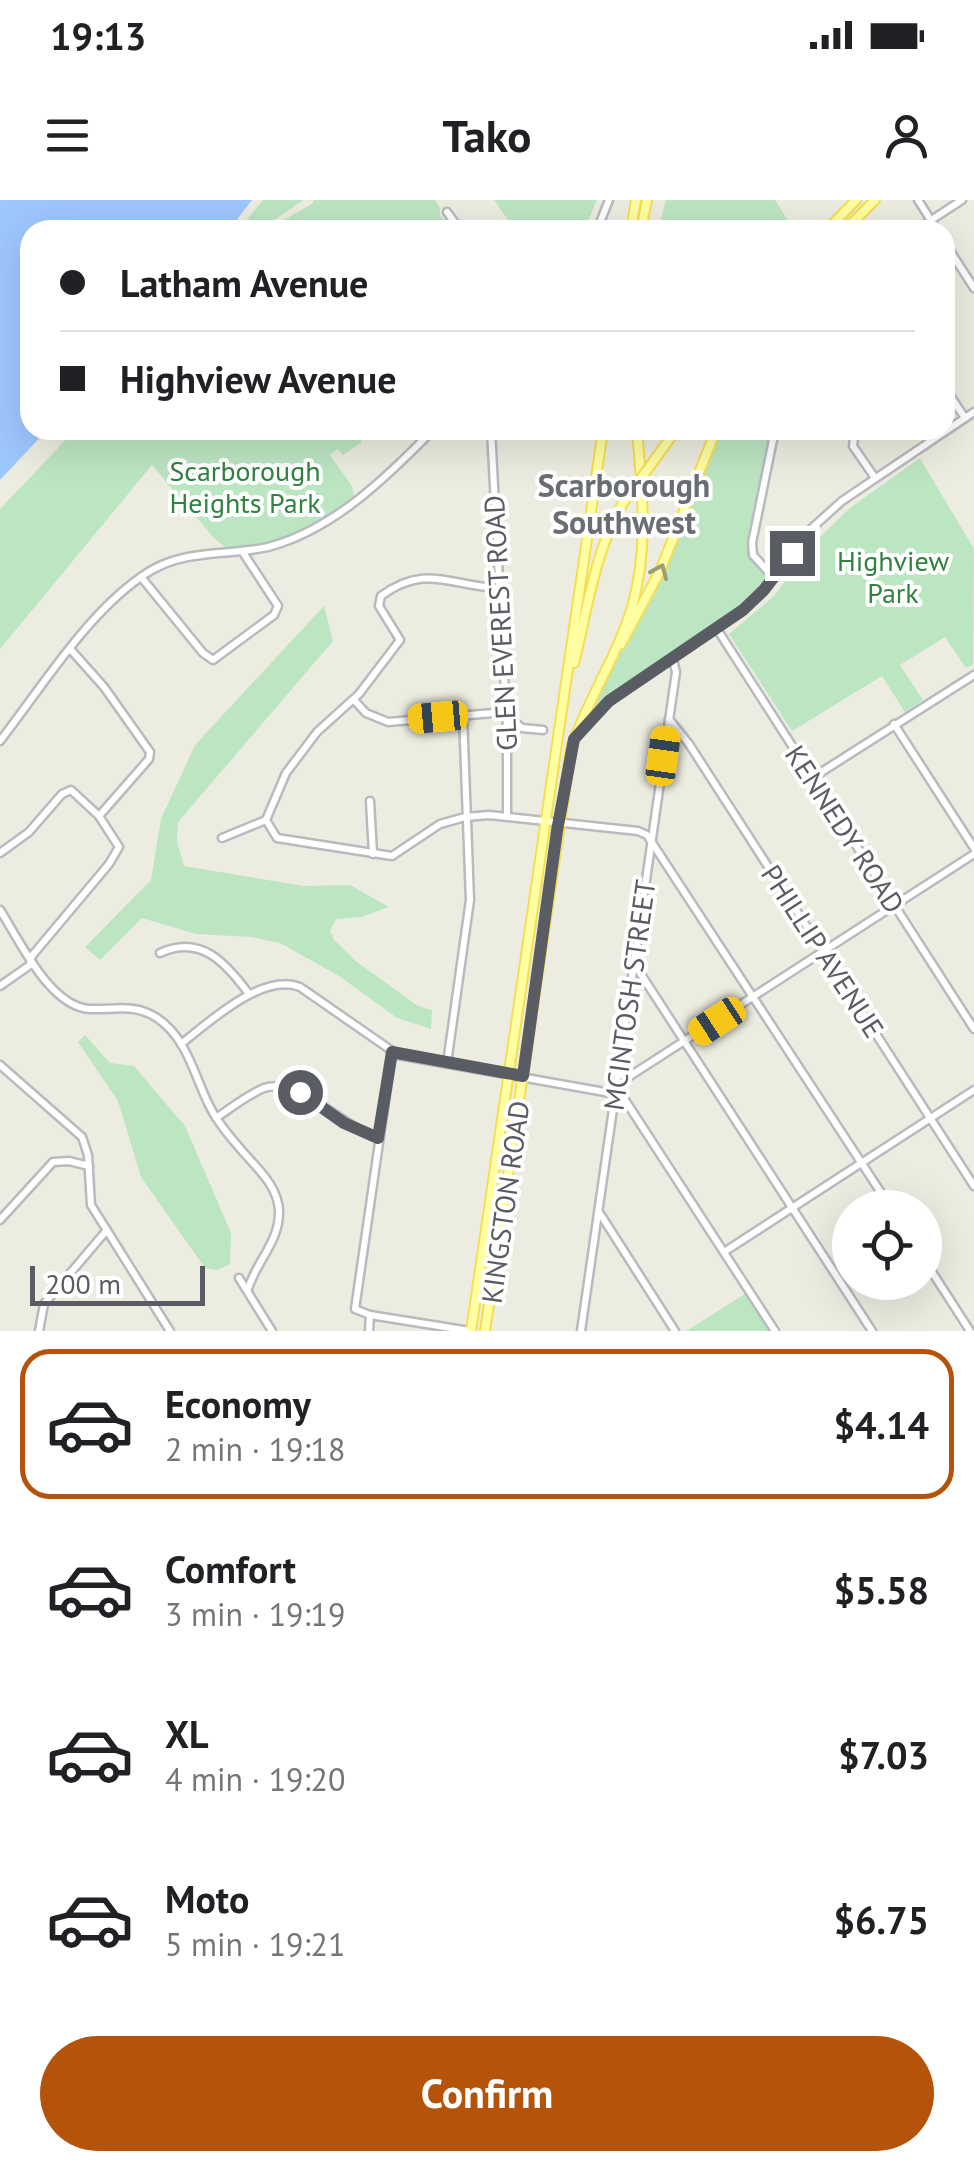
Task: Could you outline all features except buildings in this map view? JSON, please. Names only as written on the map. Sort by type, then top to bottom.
[{"type":"main road","points":[[837,220],[856,200]]},
{"type":"main road","points":[[855,220],[875,200]]},
{"type":"main road","name":"KINGSTON ROAD","points":[[471,1331],[602,440]]},
{"type":"main road","name":"KINGSTON ROAD","points":[[486,1331],[558,822],[574,739],[631,609],[642,549],[638,440]]},
{"type":"main road","points":[[567,687],[592,578],[611,526],[669,440]]},
{"type":"main road","points":[[613,656],[650,592],[712,440]]},
{"type":"street","points":[[918,200],[931,220],[962,200]]},
{"type":"street","points":[[447,212],[453,220]]},
{"type":"street","points":[[955,258],[974,288]]},
{"type":"street","points":[[955,403],[965,418]]},
{"type":"street","points":[[955,425],[974,412]]},
{"type":"street","points":[[0,742],[106,606],[141,577],[179,558],[282,543],[327,522],[422,440]]},
{"type":"street","name":"GLEN EVEREST ROAD","points":[[491,440],[508,816]]},
{"type":"street","points":[[773,440],[752,543],[753,555],[774,578]]},
{"type":"street","points":[[854,440],[853,446],[875,478]]},
{"type":"street","points":[[574,739],[598,711],[622,692],[674,660],[756,599],[812,528],[875,478],[932,440]]},
{"type":"street","points":[[141,577],[213,660],[274,614],[278,606],[242,551]]},
{"type":"street","points":[[498,588],[420,577],[381,596],[379,606],[400,640],[354,700],[302,749],[275,794],[266,820],[270,832],[282,841],[392,856],[440,824],[466,817],[508,816],[638,831],[651,838],[879,1190]]},
{"type":"street","name":"KENNEDY ROAD","points":[[717,629],[974,1028]]},
{"type":"street","points":[[71,650],[104,687],[150,752],[99,816]]},
{"type":"street","name":"MCINTOSH STREET","points":[[581,1331],[676,672],[674,660]]},
{"type":"street","points":[[812,778],[974,675]]},
{"type":"street","points":[[354,700],[366,713],[388,722],[505,712],[522,728],[543,730]]},
{"type":"street","points":[[446,1063],[470,900],[463,716]]},
{"type":"street","name":"PHILLIP AVENUE","points":[[668,719],[689,744],[974,1186]]},
{"type":"street","points":[[618,1075],[630,1076],[685,1042],[974,851],[894,724]]},
{"type":"street","points":[[0,853],[30,832],[67,790],[78,793],[120,847],[31,957],[26,969],[0,986]]},
{"type":"street","points":[[370,801],[373,854]]},
{"type":"street","points":[[222,838],[266,820]]},
{"type":"street","points":[[0,910],[56,994],[71,1005],[87,1009],[117,1006],[142,1011],[166,1025],[181,1044],[216,1118],[268,1180],[277,1200],[275,1235],[248,1290]]},
{"type":"street","points":[[160,953],[180,946],[203,950],[228,966],[249,994]]},
{"type":"street","points":[[634,964],[872,1331]]},
{"type":"street","points":[[181,1044],[249,994],[266,985],[293,984],[392,1052],[616,1094],[626,1100],[775,1331]]},
{"type":"street","points":[[392,1052],[354,1309],[471,1331]]},
{"type":"street","points":[[0,1065],[82,1137],[89,1166],[90,1198],[170,1331]]},
{"type":"street","points":[[216,1118],[265,1088],[283,1086],[300,1092],[356,1130],[378,1138]]},
{"type":"street","points":[[724,1252],[974,1090]]},
{"type":"street","points":[[0,1220],[53,1162],[89,1166]]},
{"type":"street","points":[[598,1211],[675,1331]]},
{"type":"street","points":[[39,1331],[44,1304],[106,1230]]},
{"type":"street","points":[[239,1278],[272,1331]]},
{"type":"street","points":[[942,1287],[970,1331]]},
{"type":"street","points":[[369,1331],[370,1315]]},
{"type":"green space","points":[[263,200],[303,200],[274,220],[246,220]]},
{"type":"green space","points":[[314,200],[435,200],[445,220],[284,220]]},
{"type":"green space","points":[[494,200],[597,200],[588,220],[508,220]]},
{"type":"green space","points":[[666,200],[775,200],[788,220],[661,220]]},
{"type":"green space","name":"Scarborough Heights Park","points":[[66,440],[362,442],[343,455],[338,449],[330,455],[352,486],[354,496],[295,533],[227,549],[152,465],[0,649],[0,509]]},
{"type":"green space","points":[[716,440],[769,440],[746,545],[751,561],[765,574],[766,582],[729,616],[593,711],[599,691],[655,593]]},
{"type":"green space","name":"Highview Park","points":[[920,458],[974,549],[973,665],[966,668],[945,637],[900,665],[923,700],[905,712],[882,676],[792,731],[729,634],[774,596],[816,541],[851,507]]},
{"type":"green space","points":[[324,606],[333,641],[178,822],[177,842],[184,866],[303,886],[350,885],[389,907],[361,917],[336,919],[330,931],[357,962],[418,1006],[432,1010],[431,1029],[397,1018],[339,976],[280,943],[196,934],[142,918],[100,960],[85,947],[151,880],[161,819],[195,745]]},
{"type":"green space","points":[[85,1035],[110,1063],[134,1066],[185,1126],[231,1233],[230,1264],[217,1270],[205,1268],[141,1177],[118,1101],[78,1042]]},
{"type":"green space","points":[[745,1294],[769,1331],[686,1331]]},
{"type":"water","points":[[0,200],[252,200],[237,220],[20,220],[20,440],[38,440],[0,480]]},
{"type":"district","name":"Scarborough Southwest","points":[[624,504]]},
{"type":"route","points":[[300,1092],[344,1123],[378,1138],[392,1052],[523,1076],[557,831],[574,739],[609,701],[674,660],[756,599],[792,553]]}]
